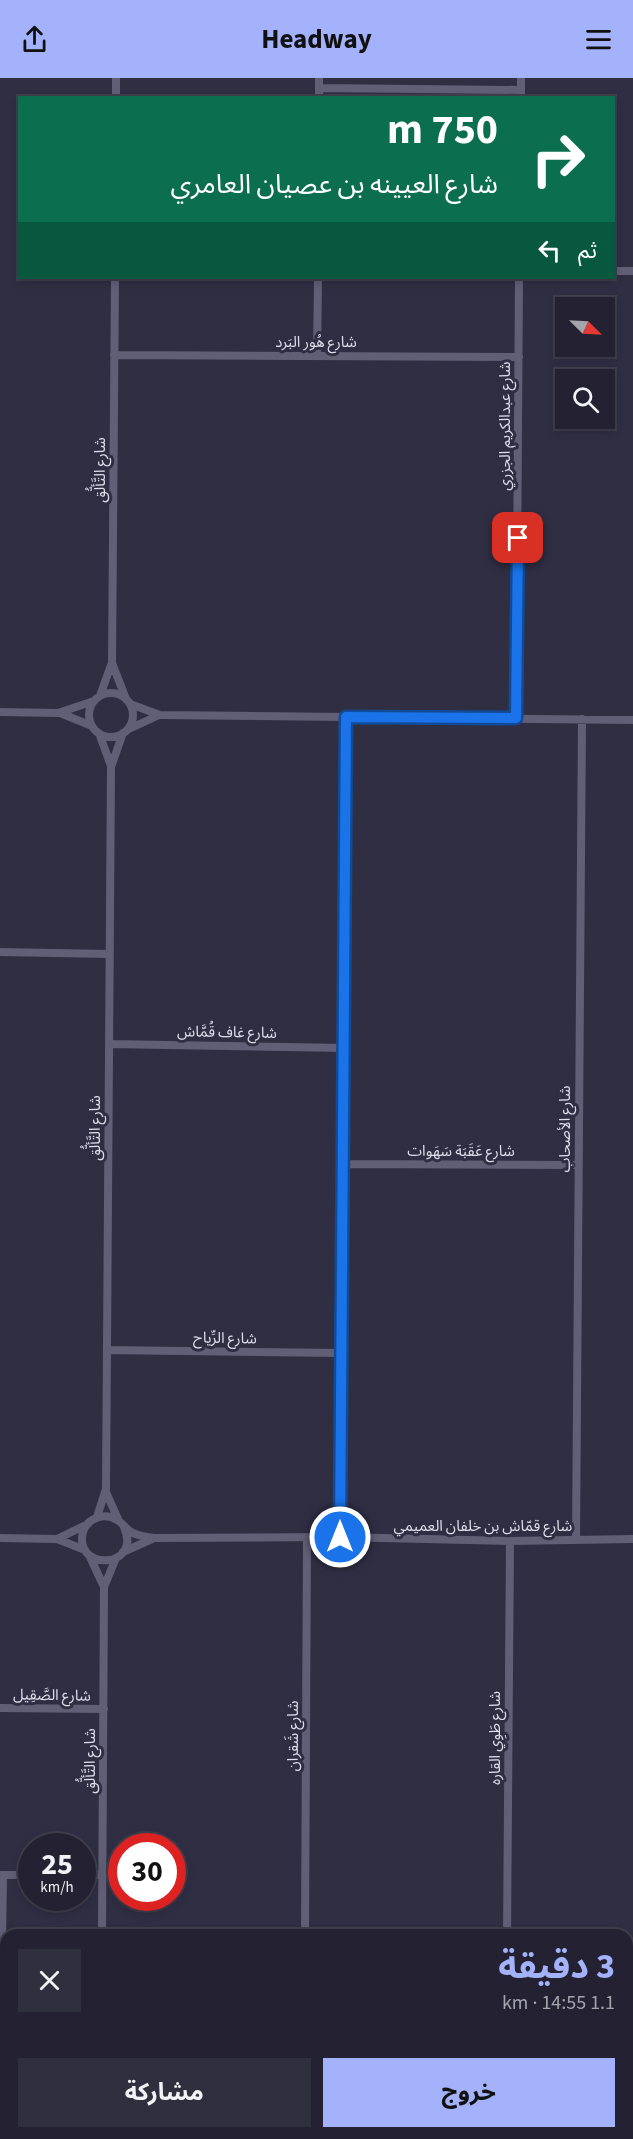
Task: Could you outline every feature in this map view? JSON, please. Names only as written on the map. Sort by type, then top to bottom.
[{"type":"street","points":[[116,78],[116,96]]},
{"type":"street","points":[[319,78],[319,96]]},
{"type":"street","points":[[319,88],[521,94],[521,78]]},
{"type":"street","points":[[615,271],[633,271]]},
{"type":"street","name":"شارع التَّألُّق","points":[[97,699],[112,663],[115,279]]},
{"type":"street","points":[[317,356],[318,279]]},
{"type":"street","name":"شارع عبدالكريم الجزري","points":[[516,718],[519,279]]},
{"type":"street","name":"شارع هُور البَرد","points":[[114,355],[519,357]]},
{"type":"street","name":"شارع التَّألُّق","points":[[112,663],[128,701]]},
{"type":"street","points":[[58,713],[116,694],[160,715],[633,720]]},
{"type":"street","points":[[92,726],[90,710],[97,699]]},
{"type":"street","points":[[125,732],[133,718],[128,701]]},
{"type":"street","points":[[0,712],[58,713],[92,726],[99,734],[108,737],[125,732],[160,715]]},
{"type":"street","points":[[340,1537],[346,717]]},
{"type":"street","name":"شارع الأصحاب","points":[[576,1540],[582,719]]},
{"type":"street","name":"شارع التَّألُّق","points":[[111,767],[125,732]]},
{"type":"street","name":"شارع التَّألُّق","points":[[97,1517],[106,1490],[111,767],[99,734]]},
{"type":"street","points":[[0,952],[110,954]]},
{"type":"street","name":"شارع غاف قُمَّاش","points":[[109,1044],[345,1048]]},
{"type":"street","name":"شارع عَقَبَة سَهَوات","points":[[344,1164],[579,1165]]},
{"type":"street","name":"شارع الرِّياح","points":[[106,1350],[342,1353]]},
{"type":"street","name":"شارع التَّألُّق","points":[[106,1490],[122,1524]]},
{"type":"street","points":[[0,1538],[57,1539],[102,1561],[120,1555],[128,1537],[122,1524],[106,1516],[97,1517],[57,1539]]},
{"type":"street","points":[[87,1552],[83,1534],[88,1524]]},
{"type":"street","name":"شارع قمّاش بن خلفان العميمي","points":[[122,1524],[138,1535],[154,1538],[340,1537],[510,1541],[633,1539]]},
{"type":"street","name":"شارع شَقران","points":[[305,1929],[308,1537]]},
{"type":"street","name":"شارع قمّاش بن خلفان العميمي","points":[[120,1555],[154,1538]]},
{"type":"street","name":"شارع طَوِي القاره","points":[[507,1929],[510,1541]]},
{"type":"street","name":"شارع التَّألُّق","points":[[87,1552],[104,1587],[102,1929]]},
{"type":"street","name":"شارع التَّألُّق","points":[[104,1587],[120,1555]]},
{"type":"street","name":"شارع الصَّقِيل","points":[[0,1708],[104,1709]]},
{"type":"street","points":[[1,1929],[1,1875],[18,1875]]},
{"type":"street","points":[[96,1875],[103,1875]]},
{"type":"route","points":[[340,1537],[346,717],[516,718],[518,538]]}]
